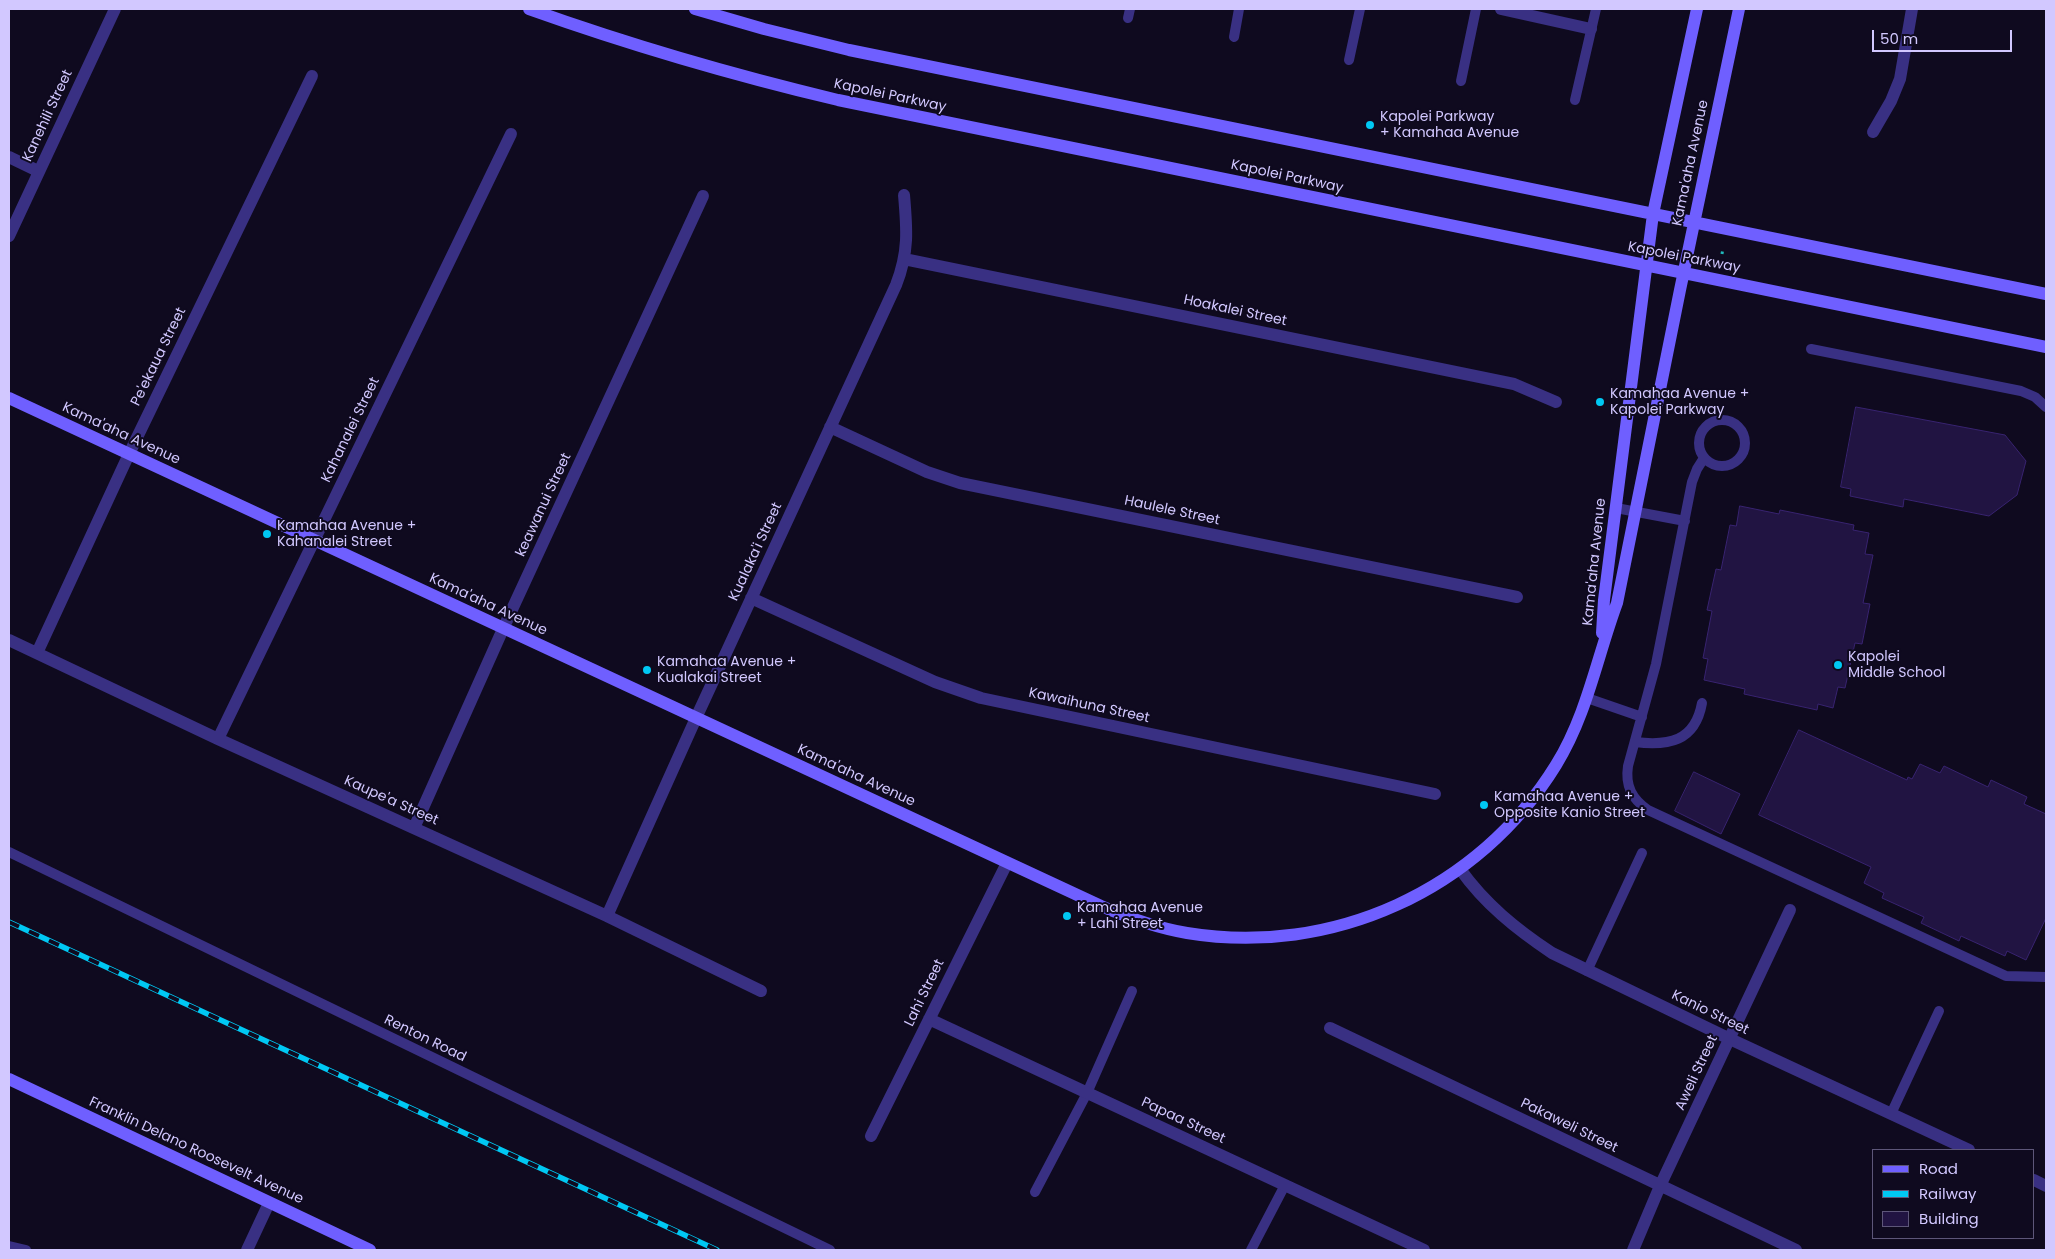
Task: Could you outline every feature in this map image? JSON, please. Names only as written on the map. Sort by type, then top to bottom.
[{"type":"main road","name":"Kapolei Parkway","points":[[529,9],[664,54],[750,79],[838,100],[2046,347]]},
{"type":"main road","points":[[695,9],[764,29],[849,50],[2046,294]]},
{"type":"main road","name":"Kama'aha Avenue","points":[[1602,645],[1604,600],[1653,214],[1697,9]]},
{"type":"main road","name":"Kama'aha Avenue","points":[[9,398],[1100,906],[1136,920],[1187,933],[1246,938],[1306,933],[1364,919],[1421,894],[1460,869],[1497,838],[1539,790],[1572,736],[1587,698],[1602,645],[1617,603],[1683,273],[1739,9]]},
{"type":"main road","name":"Franklin Delano Roosevelt Avenue","points":[[9,1079],[370,1250]]},
{"type":"street","name":"Kanehili Street","points":[[9,236],[115,9]]},
{"type":"street","points":[[1502,9],[1591,29]]},
{"type":"street","points":[[1873,132],[1891,101],[1900,79],[1912,9]]},
{"type":"street","name":"Pe'ekaua Street","points":[[37,653],[129,454],[312,76]]},
{"type":"street","name":"Kahanalei Street","points":[[218,739],[511,134]]},
{"type":"street","points":[[9,157],[38,171]]},
{"type":"street","name":"Kualaka'i Street","points":[[607,916],[896,284],[904,259],[907,231],[904,195]]},
{"type":"street","name":"keawanui Street","points":[[414,828],[503,628],[703,196]]},
{"type":"street","name":"Hoakalei Street","points":[[904,259],[1514,384],[1556,402]]},
{"type":"street","name":"Haulele Street","points":[[830,427],[927,472],[960,483],[1517,597]]},
{"type":"street","name":"Kawaihuna Street","points":[[751,598],[935,682],[980,698],[1436,794]]},
{"type":"street","name":"Kaupe'a Street","points":[[9,640],[218,739],[607,916],[761,991]]},
{"type":"street","name":"Lahi Street","points":[[871,1136],[1007,863]]},
{"type":"street","name":"Kanio Street","points":[[1460,869],[1476,891],[1508,922],[1552,952],[1730,1039],[1967,1149]]},
{"type":"street","name":"Aweli Street","points":[[1633,1250],[1660,1186],[1790,910]]},
{"type":"street","name":"Papaa Street","points":[[929,1019],[1424,1250]]},
{"type":"street","name":"Pakaweli Street","points":[[1330,1028],[1796,1250]]},
{"type":"street","points":[[247,1250],[269,1202]]},
{"type":"lane","points":[[1234,37],[1239,9]]},
{"type":"lane","points":[[1349,60],[1360,9]]},
{"type":"lane","points":[[1461,81],[1476,9]]},
{"type":"lane","points":[[1575,100],[1596,9]]},
{"type":"lane","points":[[1811,349],[2021,391],[2035,397],[2046,407]]},
{"type":"lane","points":[[1725,420],[1739,427],[1745,442],[1744,450],[1740,457],[1727,465],[1718,466],[1704,458],[1699,444],[1704,429],[1710,423],[1725,420]]},
{"type":"lane","points":[[1704,458],[1694,475],[1656,664],[1628,766],[1626,776],[1632,796],[1648,810],[2006,976],[2046,977]]},
{"type":"lane","points":[[1616,508],[1685,521]]},
{"type":"lane","points":[[1587,698],[1642,717]]},
{"type":"lane","points":[[1635,742],[1661,744],[1679,739],[1686,734],[1697,720],[1702,703]]},
{"type":"lane","name":"Renton Road","points":[[9,852],[830,1250]]},
{"type":"lane","points":[[1587,970],[1642,853]]},
{"type":"lane","points":[[1036,1192],[1087,1092],[1132,991]]},
{"type":"lane","points":[[1891,1114],[1939,1011]]},
{"type":"lane","points":[[1250,1250],[1286,1185]]},
{"type":"lane","points":[[9,1246],[26,1250]]},
{"type":"path","points":[[1722,254],[1724,248]]},
{"type":"building","points":[[1856,407],[2005,435],[2026,461],[2017,495],[1989,516],[1904,499],[1903,507],[1850,496],[1851,489],[1841,487]]},
{"type":"building","points":[[1740,506],[1779,514],[1780,510],[1854,525],[1853,530],[1869,533],[1865,554],[1873,555],[1863,603],[1870,604],[1862,644],[1855,643],[1845,688],[1838,687],[1833,708],[1818,704],[1817,710],[1744,694],[1745,689],[1704,680],[1708,659],[1703,658],[1712,611],[1707,610],[1716,569],[1721,570],[1730,525],[1736,526]]},
{"type":"building","points":[[1799,730],[1907,780],[1908,777],[1912,779],[1920,764],[1940,773],[1944,766],[1988,787],[1991,780],[2027,797],[2024,804],[2046,814],[2046,918],[2026,960],[2007,951],[2005,956],[1961,936],[1959,941],[1921,923],[1924,917],[1882,898],[1884,893],[1864,883],[1871,867],[1759,815]]},
{"type":"building","points":[[1694,772],[1740,794],[1721,834],[1675,811]]},
{"type":"railway","points":[[9,922],[717,1250]]},
{"type":"place","name":"Kapolei Parkway + Kamahaa Avenue","points":[[1370,125]]},
{"type":"place","name":"Kamahaa Avenue + Kapolei Parkway","points":[[1600,402]]},
{"type":"place","name":"Kamahaa Avenue + Kahanalei Street","points":[[267,534]]},
{"type":"place","name":"Kapolei Middle School","points":[[1838,665]]},
{"type":"place","name":"Kamahaa Avenue + Kualakai Street","points":[[647,670]]},
{"type":"place","name":"Kamahaa Avenue + Opposite Kanio Street","points":[[1484,805]]},
{"type":"place","name":"Kamahaa Avenue + Lahi Street","points":[[1067,916]]}]
